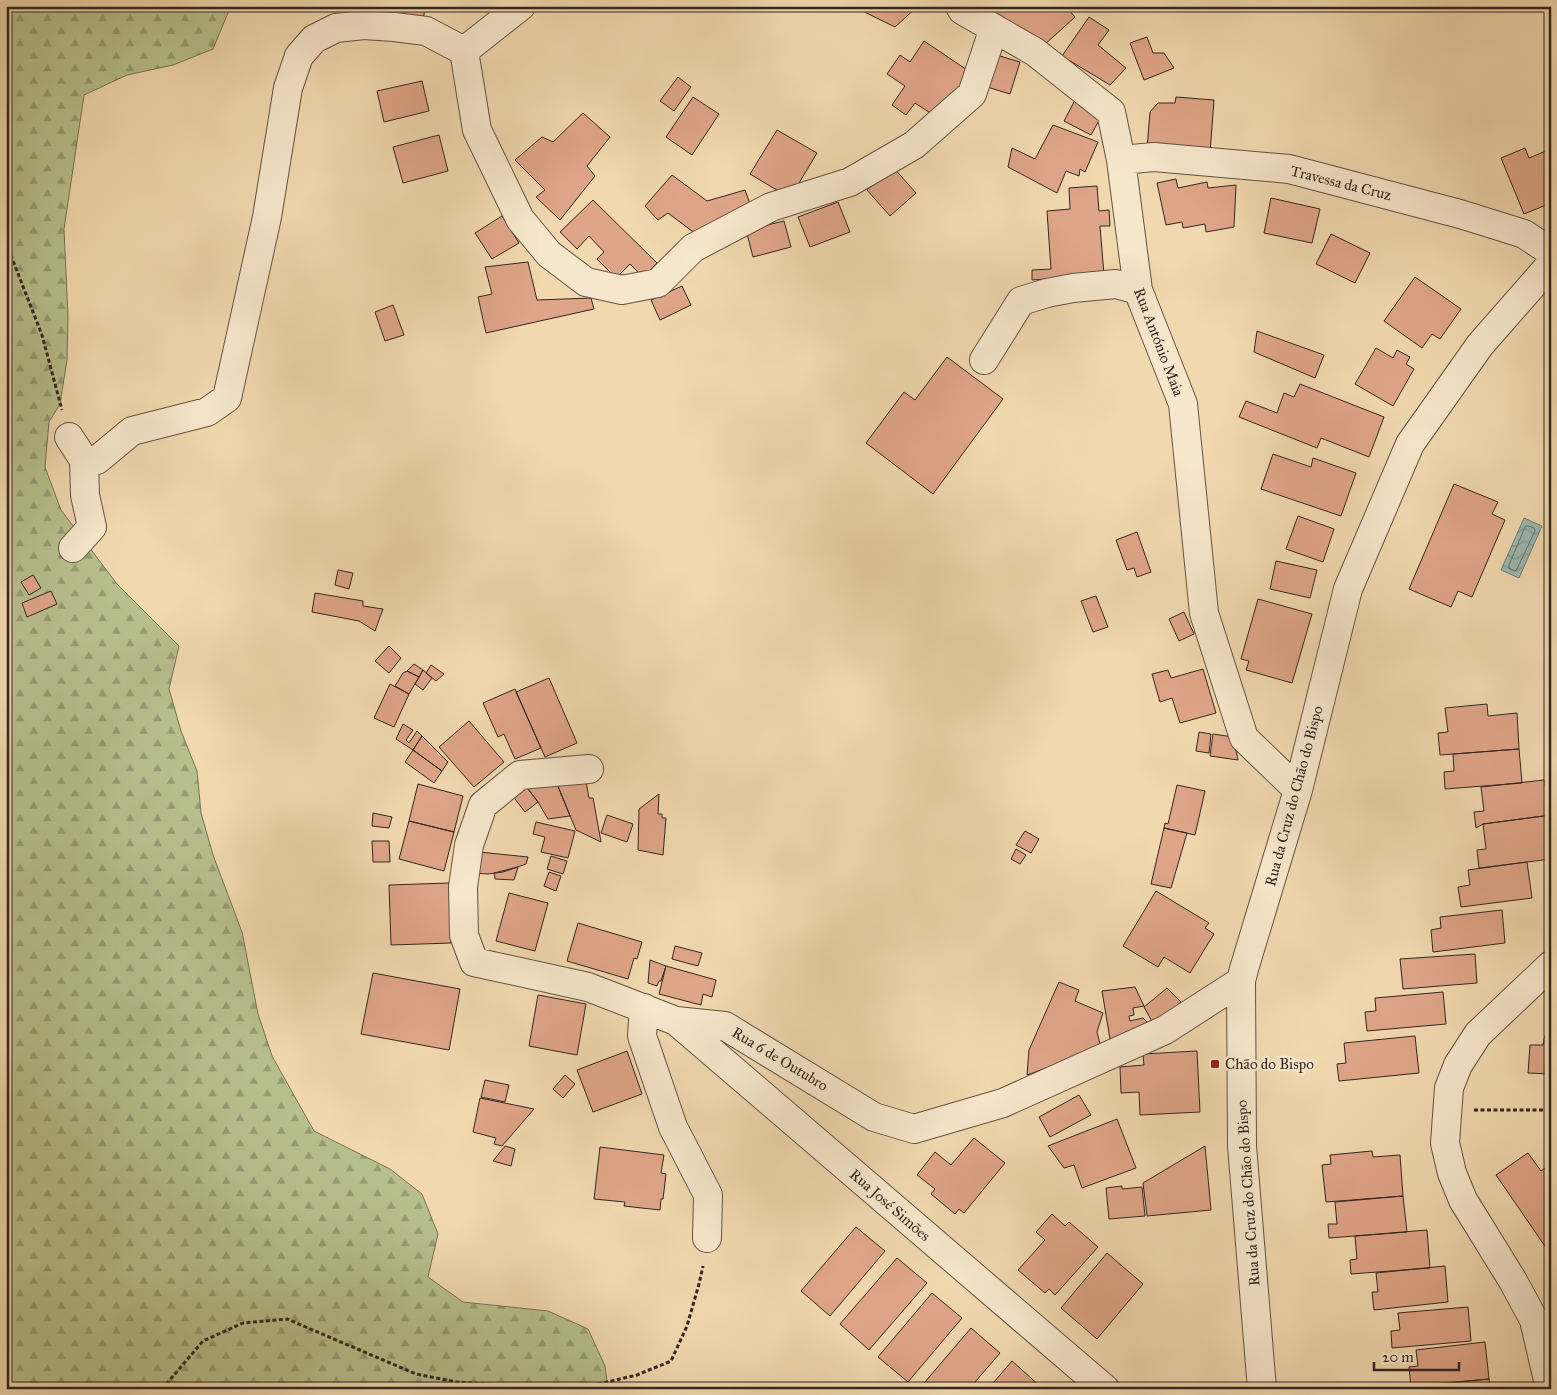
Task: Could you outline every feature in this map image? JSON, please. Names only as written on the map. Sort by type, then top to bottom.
[{"type":"street","points":[[464,51],[521,6]]},
{"type":"street","name":"Rua António Maia","points":[[960,6],[962,10],[1035,52],[1111,112],[1121,160],[1138,290],[1183,404],[1204,613],[1244,738],[1298,790]]},
{"type":"street","points":[[84,460],[97,460],[132,431],[207,412],[227,398],[266,217],[288,88],[299,56],[314,39],[336,28],[364,25],[394,27],[426,32],[464,51]]},
{"type":"street","points":[[464,51],[476,130],[520,219],[549,254],[586,282],[622,290],[658,283],[693,248],[771,207],[850,182],[914,145],[972,94],[994,28]]},
{"type":"street","name":"Travessa da Cruz","points":[[1121,160],[1154,156],[1289,169],[1433,207],[1524,234],[1551,252]]},
{"type":"street","name":"Rua da Cruz do Chão do Bispo","points":[[1262,1389],[1242,1146],[1241,981],[1298,790],[1348,589],[1410,444],[1480,345],[1551,264]]},
{"type":"street","points":[[984,360],[1021,301],[1073,288],[1116,284],[1138,290]]},
{"type":"street","points":[[69,437],[84,460],[85,495],[92,527],[73,548]]},
{"type":"street","name":"Rua 6 de Outubro","points":[[589,769],[520,775],[483,805],[469,845],[463,887],[464,935],[474,962],[588,987],[676,1021],[725,1026],[874,1117],[914,1129],[1002,1103],[1165,1030],[1241,981]]},
{"type":"street","points":[[1550,1389],[1534,1320],[1513,1281],[1463,1200],[1452,1173],[1445,1143],[1449,1088],[1458,1065],[1478,1034],[1551,965]]},
{"type":"street","points":[[644,1008],[642,1036],[673,1127],[708,1195],[707,1238]]},
{"type":"street","name":"Rua José Simões","points":[[676,1021],[1105,1389]]},
{"type":"path","points":[[6,243],[42,335],[69,437]]},
{"type":"path","points":[[1447,1110],[1551,1110]]},
{"type":"path","points":[[162,1389],[203,1341],[243,1323],[287,1319],[416,1374],[457,1382],[547,1388],[590,1386],[637,1375],[670,1361],[688,1326],[699,1284],[707,1238]]},
{"type":"green space","points":[[6,6],[229,6],[230,8],[213,49],[173,65],[127,75],[84,95],[64,229],[68,317],[67,360],[60,404],[49,422],[45,467],[61,510],[117,584],[179,646],[169,689],[181,731],[197,771],[201,813],[213,855],[242,932],[258,1014],[272,1056],[314,1131],[390,1169],[422,1194],[438,1234],[428,1277],[463,1302],[548,1311],[588,1329],[605,1366],[608,1389],[6,1389]]},
{"type":"water","points":[[1524,518],[1542,526],[1519,578],[1501,570]]},
{"type":"building","points":[[365,6],[425,6],[423,23],[364,16]]},
{"type":"building","points":[[852,6],[881,8],[883,6],[918,6],[895,27]]},
{"type":"building","points":[[973,6],[1065,6],[1075,17],[1043,46]]},
{"type":"building","points":[[1089,17],[1109,30],[1098,45],[1126,68],[1110,85],[1062,56]]},
{"type":"building","points":[[1147,37],[1153,53],[1164,53],[1174,68],[1144,80],[1130,43]]},
{"type":"building","points":[[924,41],[970,72],[938,118],[915,103],[906,115],[892,105],[905,86],[887,74],[900,55],[910,62]]},
{"type":"building","points":[[993,54],[1020,62],[1010,94],[984,86]]},
{"type":"building","points":[[678,77],[691,87],[674,111],[660,101]]},
{"type":"building","points":[[422,81],[429,111],[384,122],[377,91]]},
{"type":"building","points":[[693,97],[719,114],[692,155],[666,137]]},
{"type":"building","points":[[1176,97],[1214,100],[1210,153],[1147,148],[1150,112],[1158,103],[1175,103]]},
{"type":"building","points":[[1075,100],[1102,115],[1091,135],[1064,121]]},
{"type":"building","points":[[583,113],[610,137],[587,166],[595,176],[560,220],[536,197],[545,190],[515,160],[542,137],[553,142]]},
{"type":"building","points":[[1053,125],[1098,142],[1085,172],[1080,169],[1079,176],[1066,171],[1057,193],[1008,167],[1012,148],[1035,159]]},
{"type":"building","points":[[777,130],[817,153],[790,198],[750,174]]},
{"type":"building","points":[[439,135],[448,171],[403,183],[393,147]]},
{"type":"building","points":[[1525,148],[1529,158],[1551,149],[1551,203],[1524,214],[1501,158]]},
{"type":"building","points":[[893,167],[916,193],[890,216],[867,190]]},
{"type":"building","points":[[672,175],[707,201],[745,190],[752,209],[696,234],[668,213],[658,220],[645,206]]},
{"type":"building","points":[[1176,179],[1178,188],[1207,182],[1208,188],[1236,185],[1234,227],[1206,232],[1205,224],[1183,228],[1182,222],[1166,225],[1157,183]]},
{"type":"building","points":[[1097,186],[1099,211],[1109,210],[1110,226],[1100,226],[1104,275],[1032,280],[1032,270],[1051,269],[1047,211],[1070,209],[1069,188]]},
{"type":"building","points":[[1271,198],[1320,209],[1312,243],[1264,233]]},
{"type":"building","points":[[593,200],[657,263],[643,277],[630,264],[616,278],[597,259],[604,252],[589,236],[577,249],[560,232]]},
{"type":"building","points":[[838,202],[850,232],[810,247],[798,217]]},
{"type":"building","points":[[502,216],[519,243],[492,259],[475,233]]},
{"type":"building","points":[[784,221],[791,247],[753,257],[746,230]]},
{"type":"building","points":[[1331,234],[1370,253],[1355,283],[1316,264]]},
{"type":"building","points":[[528,262],[537,300],[591,298],[594,309],[486,333],[478,297],[492,294],[485,267]]},
{"type":"building","points":[[1415,277],[1461,309],[1440,339],[1432,334],[1422,348],[1384,321]]},
{"type":"building","points":[[682,286],[691,305],[660,320],[651,300]]},
{"type":"building","points":[[393,305],[404,335],[385,341],[375,312]]},
{"type":"building","points":[[1257,331],[1324,355],[1315,378],[1254,352]]},
{"type":"building","points":[[1376,348],[1393,358],[1397,350],[1410,357],[1406,364],[1414,369],[1393,406],[1355,384]]},
{"type":"building","points":[[947,357],[1003,399],[933,494],[866,443],[904,392],[915,400]]},
{"type":"building","points":[[1300,384],[1384,417],[1369,457],[1321,438],[1317,448],[1239,417],[1246,401],[1277,413],[1284,393],[1294,397]]},
{"type":"building","points":[[1273,454],[1311,467],[1313,458],[1356,473],[1341,516],[1261,489]]},
{"type":"building","points":[[1454,484],[1498,502],[1492,514],[1505,520],[1472,597],[1458,591],[1451,607],[1409,589]]},
{"type":"building","points":[[1298,516],[1334,529],[1323,562],[1286,549]]},
{"type":"building","points":[[1137,532],[1151,572],[1137,577],[1134,568],[1127,570],[1116,540]]},
{"type":"building","points":[[1276,561],[1317,570],[1310,598],[1270,589]]},
{"type":"building","points":[[338,570],[353,573],[349,589],[335,585]]},
{"type":"building","points":[[33,575],[41,588],[29,595],[21,582]]},
{"type":"building","points":[[51,591],[57,604],[27,617],[22,603]]},
{"type":"building","points":[[315,593],[363,601],[363,606],[383,609],[375,631],[359,621],[312,612]]},
{"type":"building","points":[[1096,596],[1108,627],[1093,632],[1081,601]]},
{"type":"building","points":[[1258,599],[1312,614],[1292,683],[1246,670],[1249,661],[1241,659]]},
{"type":"building","points":[[1184,612],[1194,634],[1179,641],[1169,619]]},
{"type":"building","points":[[389,646],[401,658],[389,673],[375,661]]},
{"type":"building","points":[[414,664],[423,670],[419,677],[407,671]]},
{"type":"building","points":[[431,665],[444,674],[436,681],[426,673]]},
{"type":"building","points":[[1203,669],[1216,713],[1180,723],[1172,698],[1160,702],[1152,674],[1168,670],[1171,678]]},
{"type":"building","points":[[423,670],[432,678],[423,690],[415,684]]},
{"type":"building","points":[[407,671],[419,677],[409,694],[395,686],[403,673]]},
{"type":"building","points":[[549,678],[577,743],[545,757],[516,692]]},
{"type":"building","points":[[390,684],[409,694],[394,727],[374,718]]},
{"type":"building","points":[[515,689],[541,748],[515,759],[504,734],[498,737],[483,703]]},
{"type":"building","points":[[1487,704],[1488,716],[1517,713],[1519,749],[1440,755],[1438,733],[1448,732],[1445,708]]},
{"type":"building","points":[[469,721],[504,762],[474,787],[439,747]]},
{"type":"building","points":[[403,724],[413,730],[406,740],[409,743],[417,731],[422,736],[413,750],[396,739]]},
{"type":"building","points":[[1199,732],[1211,734],[1209,753],[1196,751]]},
{"type":"building","points":[[1213,734],[1233,737],[1238,760],[1210,756]]},
{"type":"building","points":[[422,736],[448,762],[442,771],[413,750]]},
{"type":"building","points":[[1519,749],[1522,783],[1445,789],[1444,772],[1454,771],[1453,754]]},
{"type":"building","points":[[413,750],[442,771],[434,783],[405,762]]},
{"type":"building","points":[[585,776],[589,798],[593,798],[601,842],[576,830],[555,779]]},
{"type":"building","points":[[555,779],[570,816],[548,819],[525,785]]},
{"type":"building","points":[[1544,780],[1551,815],[1483,824],[1476,828],[1474,812],[1484,811],[1481,787]]},
{"type":"building","points":[[418,784],[463,796],[454,832],[409,821]]},
{"type":"building","points":[[525,785],[538,802],[525,812],[512,795]]},
{"type":"building","points":[[1177,785],[1205,791],[1195,835],[1164,828],[1165,823],[1168,824]]},
{"type":"building","points":[[659,794],[658,814],[662,814],[662,818],[666,818],[663,855],[638,850],[639,809]]},
{"type":"building","points":[[373,813],[392,817],[389,828],[372,826]]},
{"type":"building","points":[[607,815],[633,824],[627,842],[601,833]]},
{"type":"building","points":[[1551,815],[1551,859],[1479,868],[1477,850],[1486,849],[1483,824]]},
{"type":"building","points":[[409,821],[454,832],[444,871],[399,859]]},
{"type":"building","points":[[536,822],[575,831],[568,858],[541,852],[545,837],[533,834]]},
{"type":"building","points":[[1164,828],[1187,833],[1171,888],[1151,884]]},
{"type":"building","points":[[1025,831],[1039,839],[1031,853],[1016,845]]},
{"type":"building","points":[[372,841],[389,841],[390,862],[373,862]]},
{"type":"building","points":[[1016,849],[1026,855],[1020,864],[1011,859]]},
{"type":"building","points":[[479,852],[528,857],[526,864],[503,872],[474,873]]},
{"type":"building","points":[[551,856],[567,861],[563,874],[547,869]]},
{"type":"building","points":[[1527,862],[1532,898],[1461,907],[1458,887],[1470,885],[1468,870]]},
{"type":"building","points":[[518,867],[514,880],[495,879],[494,873]]},
{"type":"building","points":[[549,872],[561,876],[556,891],[544,886]]},
{"type":"building","points":[[449,883],[451,943],[391,945],[389,885]]},
{"type":"building","points":[[1156,891],[1209,923],[1205,928],[1214,934],[1190,973],[1164,957],[1158,967],[1123,946]]},
{"type":"building","points":[[509,893],[548,903],[535,951],[496,941]]},
{"type":"building","points":[[1502,910],[1505,943],[1433,952],[1431,930],[1441,928],[1440,917]]},
{"type":"building","points":[[578,923],[642,942],[637,959],[634,958],[628,979],[567,961]]},
{"type":"building","points":[[675,946],[702,953],[698,966],[672,959]]},
{"type":"building","points":[[1475,954],[1477,983],[1403,989],[1400,959]]},
{"type":"building","points":[[650,960],[666,966],[661,981],[659,981],[657,986],[648,983]]},
{"type":"building","points":[[666,966],[716,980],[712,997],[703,994],[701,1005],[659,994]]},
{"type":"building","points":[[373,973],[460,989],[449,1050],[361,1034]]},
{"type":"building","points":[[1059,982],[1079,990],[1075,1001],[1103,1013],[1097,1032],[1101,1048],[1027,1075],[1029,1050]]},
{"type":"building","points":[[1135,987],[1144,1006],[1133,1008],[1134,1015],[1129,1016],[1130,1021],[1143,1018],[1151,1026],[1111,1045],[1102,991]]},
{"type":"building","points":[[1167,988],[1181,1002],[1154,1025],[1144,1007]]},
{"type":"building","points":[[1443,992],[1446,1024],[1367,1031],[1365,1012],[1376,1011],[1375,998]]},
{"type":"building","points":[[538,995],[586,1004],[577,1055],[529,1046]]},
{"type":"building","points":[[1545,1035],[1551,1035],[1551,1074],[1528,1073],[1530,1045],[1543,1045]]},
{"type":"building","points":[[1415,1036],[1419,1073],[1339,1081],[1337,1064],[1346,1063],[1344,1043]]},
{"type":"building","points":[[627,1051],[642,1094],[593,1112],[577,1070]]},
{"type":"building","points":[[1197,1051],[1200,1112],[1140,1115],[1139,1092],[1121,1093],[1120,1067],[1144,1065],[1143,1054]]},
{"type":"building","points":[[565,1075],[575,1084],[563,1098],[553,1089]]},
{"type":"building","points":[[485,1080],[509,1085],[505,1102],[481,1097]]},
{"type":"building","points":[[1079,1095],[1091,1115],[1050,1137],[1039,1117]]},
{"type":"building","points":[[480,1098],[534,1109],[502,1146],[494,1144],[496,1138],[473,1132]]},
{"type":"building","points":[[1117,1119],[1136,1168],[1082,1188],[1074,1165],[1064,1168],[1048,1146]]},
{"type":"building","points":[[974,1138],[1005,1163],[964,1213],[959,1209],[955,1214],[931,1194],[935,1189],[917,1175],[935,1152],[951,1165]]},
{"type":"building","points":[[505,1146],[515,1149],[511,1166],[493,1161]]},
{"type":"building","points":[[1205,1146],[1211,1210],[1147,1216],[1143,1183]]},
{"type":"building","points":[[600,1147],[664,1155],[661,1173],[666,1174],[660,1210],[624,1206],[625,1202],[594,1199]]},
{"type":"building","points":[[1372,1151],[1373,1157],[1400,1155],[1403,1196],[1326,1202],[1322,1165],[1331,1164],[1330,1155]]},
{"type":"building","points":[[1528,1153],[1541,1171],[1551,1164],[1551,1255],[1496,1175]]},
{"type":"building","points":[[1122,1186],[1122,1189],[1142,1187],[1145,1216],[1109,1219],[1106,1188]]},
{"type":"building","points":[[1403,1196],[1407,1232],[1329,1238],[1328,1224],[1337,1224],[1335,1202]]},
{"type":"building","points":[[1052,1214],[1065,1226],[1069,1222],[1098,1247],[1055,1295],[1049,1289],[1045,1293],[1018,1270],[1045,1240],[1036,1232]]},
{"type":"building","points":[[856,1227],[885,1251],[830,1316],[801,1291]]},
{"type":"building","points":[[1427,1230],[1430,1268],[1351,1274],[1350,1260],[1357,1259],[1355,1236]]},
{"type":"building","points":[[1107,1253],[1143,1284],[1097,1339],[1061,1308]]},
{"type":"building","points":[[897,1258],[927,1283],[869,1350],[840,1324]]},
{"type":"building","points":[[1445,1266],[1448,1302],[1374,1310],[1372,1292],[1378,1292],[1376,1273]]},
{"type":"building","points":[[932,1293],[962,1318],[908,1382],[878,1357]]},
{"type":"building","points":[[1468,1307],[1471,1341],[1392,1348],[1391,1331],[1400,1330],[1398,1313]]},
{"type":"building","points":[[971,1328],[1000,1353],[969,1389],[919,1389]]},
{"type":"building","points":[[1485,1342],[1489,1379],[1411,1387],[1409,1367],[1418,1366],[1416,1350]]},
{"type":"building","points":[[1012,1361],[1041,1387],[1039,1389],[988,1389]]},
{"type":"building","points":[[1489,1379],[1490,1389],[1421,1389],[1421,1385]]},
{"type":"place","name":"Chão do Bispo","points":[[1215,1064]]}]
